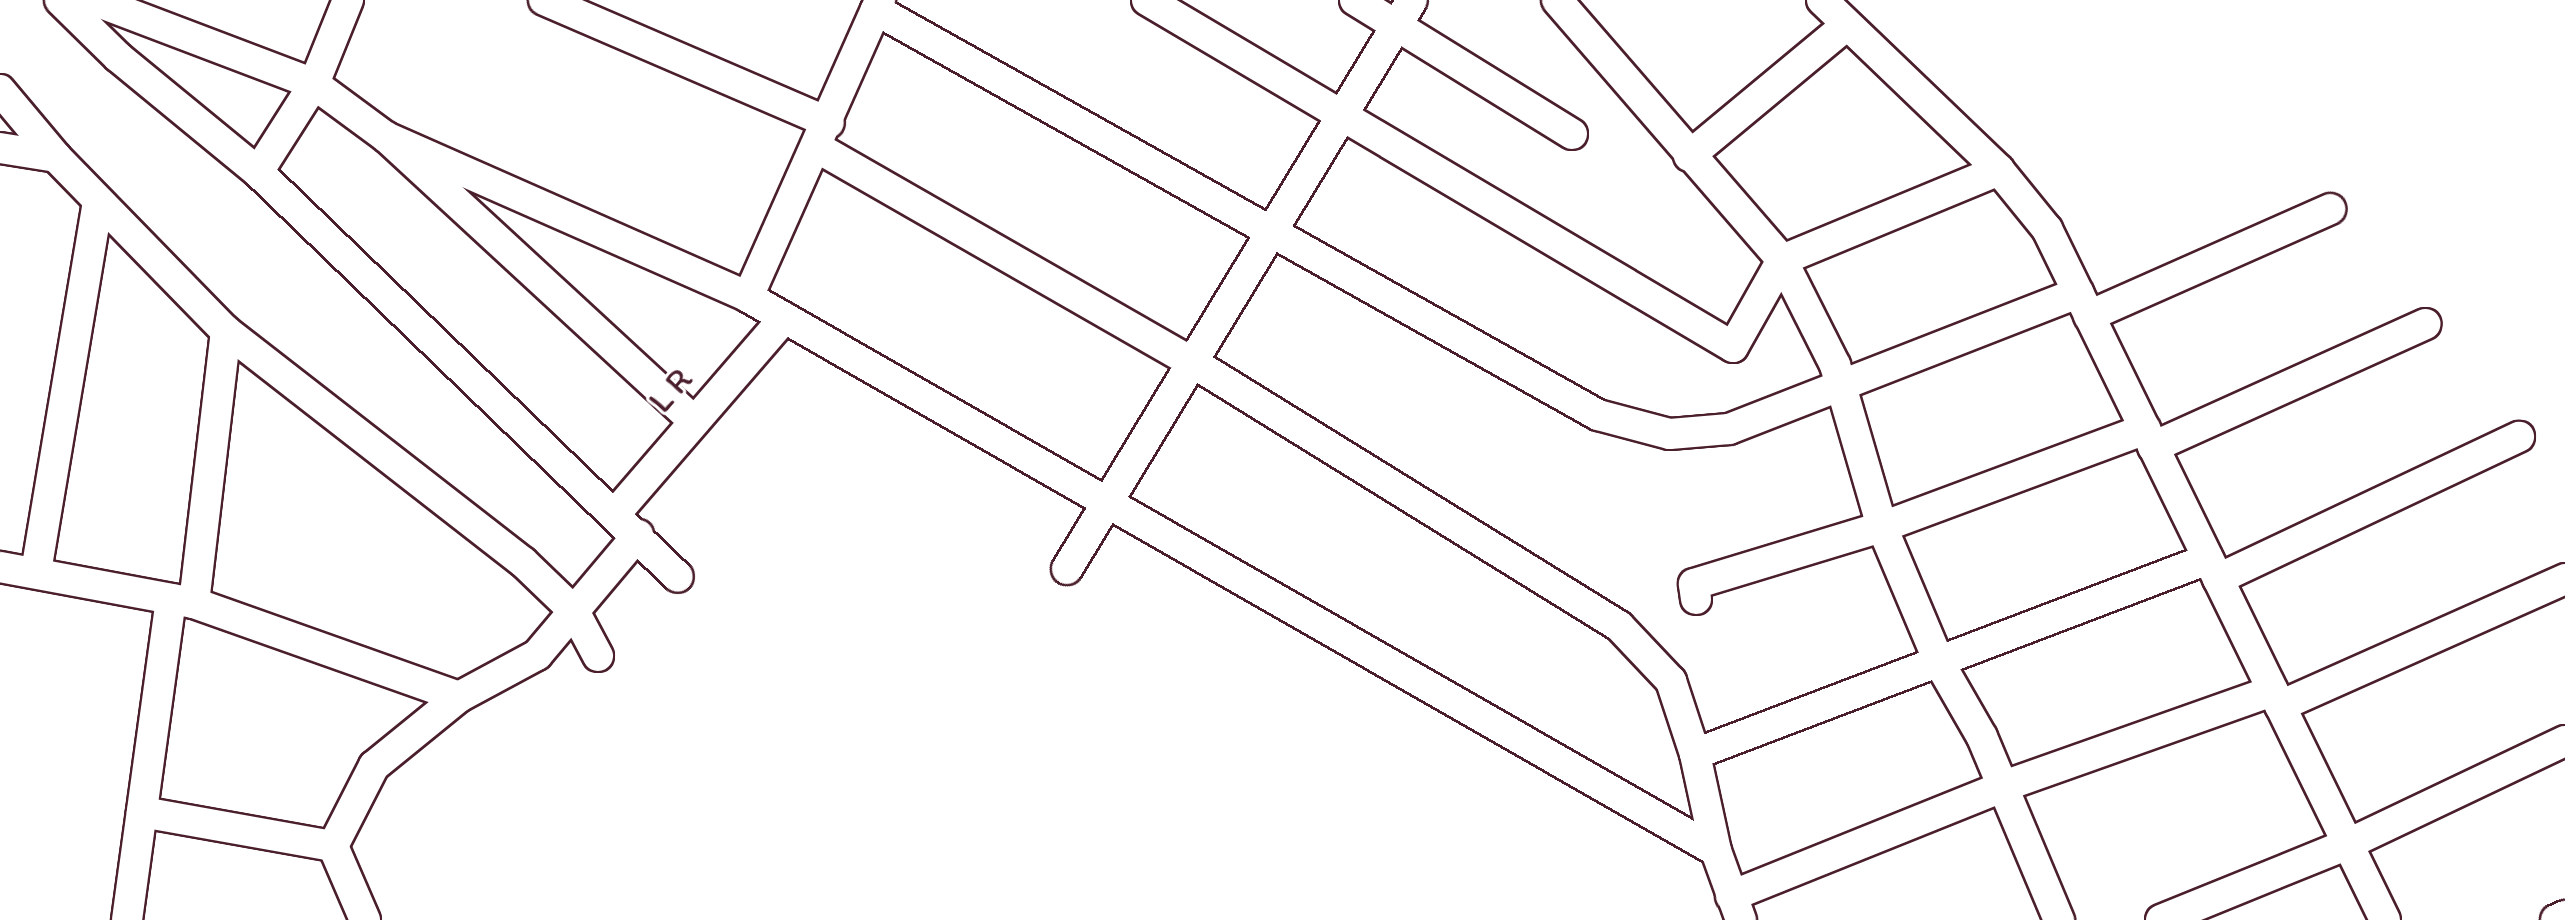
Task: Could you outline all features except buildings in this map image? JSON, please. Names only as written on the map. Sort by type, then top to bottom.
[{"type":"street","points":[[60,0],[118,57],[258,172],[638,535],[678,577]]},
{"type":"street","points":[[93,0],[314,84],[386,137],[694,421]]},
{"type":"street","points":[[258,172],[314,84],[348,0]]},
{"type":"street","points":[[544,0],[823,135],[1619,626],[1671,681],[1695,754],[1716,851],[1736,908],[2004,786],[2277,699],[2565,579]]},
{"type":"street","points":[[1147,0],[1343,113],[1733,347],[1782,260],[1999,170]]},
{"type":"street","points":[[1355,0],[1405,12],[1572,134]]},
{"type":"street","points":[[1557,0],[1782,260],[1840,383],[1882,527],[1940,664],[2004,786],[2059,920]]},
{"type":"street","points":[[1822,0],[1999,170],[2047,229],[2385,920]]},
{"type":"street","points":[[748,297],[823,135],[878,5],[1598,415],[1670,434],[1729,429],[1840,383],[2084,304],[2330,209]]},
{"type":"street","points":[[1067,569],[1405,12]]},
{"type":"street","points":[[1689,156],[1847,25]]},
{"type":"street","points":[[0,90],[98,202],[226,331],[432,487],[574,611],[598,656]]},
{"type":"street","points":[[386,137],[748,297],[1106,506],[1716,851]]},
{"type":"street","points":[[0,148],[56,157]]},
{"type":"street","points":[[36,572],[98,202]]},
{"type":"street","name":"L R","points":[[615,514],[784,318]]},
{"type":"street","points":[[1696,599],[1694,584],[1882,527],[2149,438],[2425,324]]},
{"type":"street","points":[[127,920],[142,812],[183,601],[226,331]]},
{"type":"street","points":[[1695,754],[2213,569],[2519,437]]},
{"type":"street","points":[[333,846],[374,766],[459,697],[537,655],[638,535]]},
{"type":"street","points":[[1,572],[36,572],[183,601],[459,697]]},
{"type":"street","points":[[2161,920],[2348,844],[2565,741]]},
{"type":"street","points":[[142,812],[333,846]]},
{"type":"street","points":[[333,846],[365,920]]},
{"type":"street","points":[[2556,920],[2565,916]]}]
